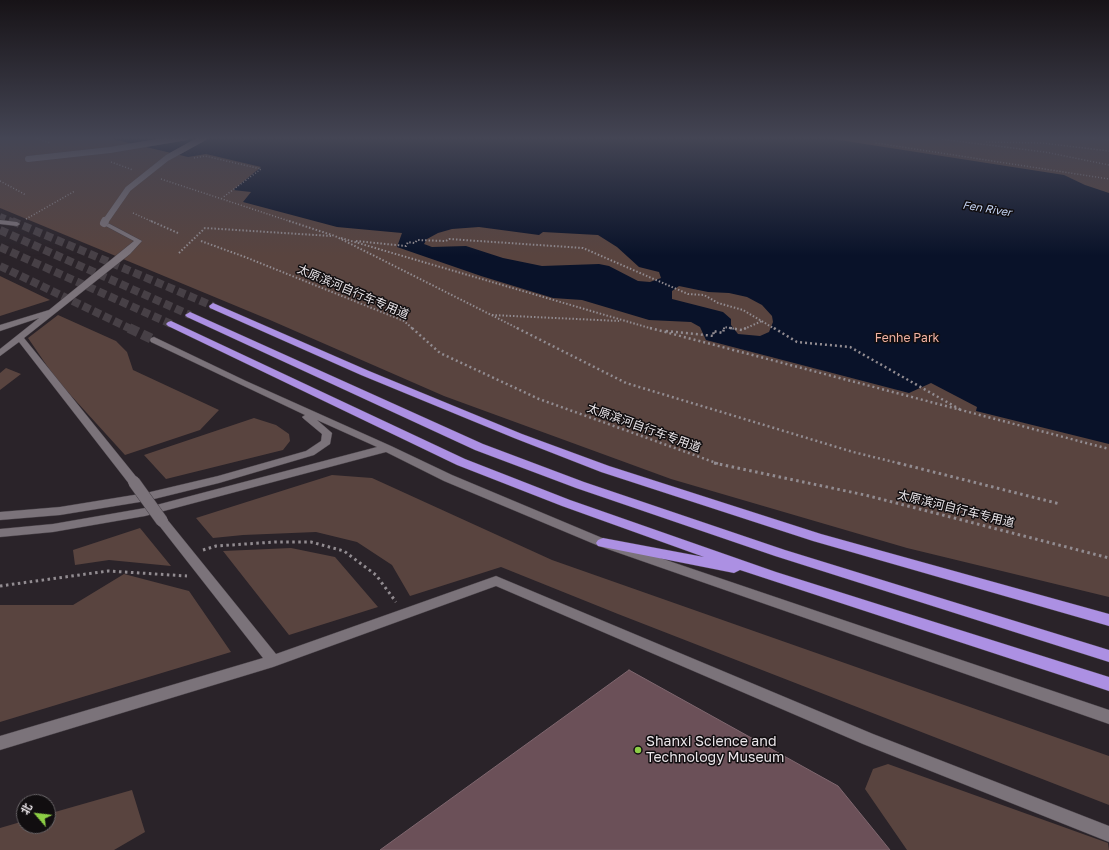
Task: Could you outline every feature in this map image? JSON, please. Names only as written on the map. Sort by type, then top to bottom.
[{"type":"highway","points":[[213,306],[352,368],[518,436],[605,469],[818,538],[1109,620]]},
{"type":"highway","points":[[190,315],[479,447],[580,485],[780,553],[1109,656]]},
{"type":"highway","points":[[171,324],[461,462],[566,503],[771,576],[1109,684]]},
{"type":"highway","points":[[603,543],[771,576]]},
{"type":"street","points":[[0,354],[139,241],[104,223],[128,189],[144,177]]},
{"type":"street","points":[[0,222],[17,224]]},
{"type":"street","points":[[0,328],[54,310]]},
{"type":"street","points":[[20,338],[273,661]]},
{"type":"street","points":[[154,340],[289,404],[387,448],[448,478],[603,543],[1109,716]]},
{"type":"street","points":[[0,516],[60,511],[146,497],[219,479],[310,453],[326,442],[327,433],[289,404]]},
{"type":"street","points":[[2,535],[53,528],[144,512],[221,493],[316,466],[387,448]]},
{"type":"street","points":[[2,535],[16,515]]},
{"type":"street","points":[[0,743],[273,661],[496,582],[868,739],[1109,834]]},
{"type":"path","points":[[156,177],[350,241],[623,321],[1109,449]]},
{"type":"path","points":[[1094,177],[1109,179]]},
{"type":"path","points":[[0,181],[26,195]]},
{"type":"path","points":[[17,224],[75,191]]},
{"type":"path","points":[[133,213],[178,233]]},
{"type":"path","points":[[179,253],[205,228],[335,236],[626,383],[854,452],[1060,504]]},
{"type":"path","points":[[350,241],[406,246],[408,242],[415,243],[417,240],[446,241],[449,239],[583,248],[688,294],[704,295],[718,303],[743,310],[797,342],[850,347],[965,412]]},
{"type":"path","name":"太原滨河自行车专用道","points":[[200,241],[245,257],[404,321],[440,353],[540,399],[714,463],[865,495],[1109,558]]},
{"type":"path","points":[[490,315],[623,321]]},
{"type":"path","points":[[656,330],[714,336],[713,331],[723,333],[724,327],[742,330],[762,321]]},
{"type":"path","points":[[189,555],[216,546],[275,542],[311,542],[344,551],[376,575],[405,614]]},
{"type":"path","points":[[0,586],[108,571],[141,572],[207,578]]},
{"type":"green space","name":"Fenhe Park","points":[[0,177],[1109,177],[1109,597],[907,548],[671,479],[444,396],[270,320],[0,208]]},
{"type":"green space","points":[[0,276],[50,300],[0,316]]},
{"type":"green space","points":[[58,315],[116,341],[127,352],[133,370],[219,410],[200,430],[125,455],[56,379],[28,338]]},
{"type":"green space","points":[[6,368],[21,374],[0,390],[0,373]]},
{"type":"green space","points":[[254,418],[276,425],[289,434],[290,441],[283,450],[166,479],[144,455]]},
{"type":"green space","points":[[332,475],[372,478],[552,560],[1109,756],[1109,805],[501,567],[410,596],[392,565],[357,542],[316,532],[243,535],[213,538],[196,518]]},
{"type":"green space","points":[[140,528],[171,566],[109,560],[75,565],[73,550]]},
{"type":"green space","points":[[291,548],[335,557],[378,607],[289,635],[223,551]]},
{"type":"green space","points":[[124,574],[189,591],[231,652],[0,722],[0,605],[73,605]]},
{"type":"green space","points":[[888,764],[1108,843],[1109,850],[907,850],[865,789],[873,769]]},
{"type":"green space","points":[[132,790],[145,832],[114,850],[0,850],[0,828],[16,823],[16,834],[56,834],[56,812]]},
{"type":"water","name":"Fen River","points":[[249,177],[1068,177],[1085,185],[1109,193],[1109,444],[976,411],[977,407],[931,383],[909,393],[706,340],[700,327],[691,322],[649,320],[582,300],[553,298],[481,276],[397,247],[402,233],[337,227],[243,202],[251,192],[233,190]],"holes":[[[479,227],[539,235],[543,232],[598,235],[617,247],[639,267],[659,272],[661,278],[650,282],[638,281],[609,266],[599,264],[542,266],[503,258],[466,246],[432,247],[424,244],[427,239],[438,233],[452,229]],[[679,286],[708,292],[729,293],[747,297],[762,305],[772,316],[773,322],[769,332],[760,336],[738,334],[731,325],[731,319],[723,312],[672,299],[672,291]]]},
{"type":"building","name":"Shanxi Science and Technology Museum","points":[[629,670],[838,786],[890,850],[380,850]]},
{"type":"tunnel","points":[[0,216],[14,222]]},
{"type":"tunnel","points":[[12,221],[213,306]]},
{"type":"tunnel","points":[[0,230],[190,315]]},
{"type":"tunnel","points":[[0,247],[171,324]]},
{"type":"tunnel","points":[[0,266],[131,329]]},
{"type":"tunnel","points":[[129,328],[154,340]]},
{"type":"place","name":"Shanxi Science and Technology Museum","points":[[638,750]]}]
